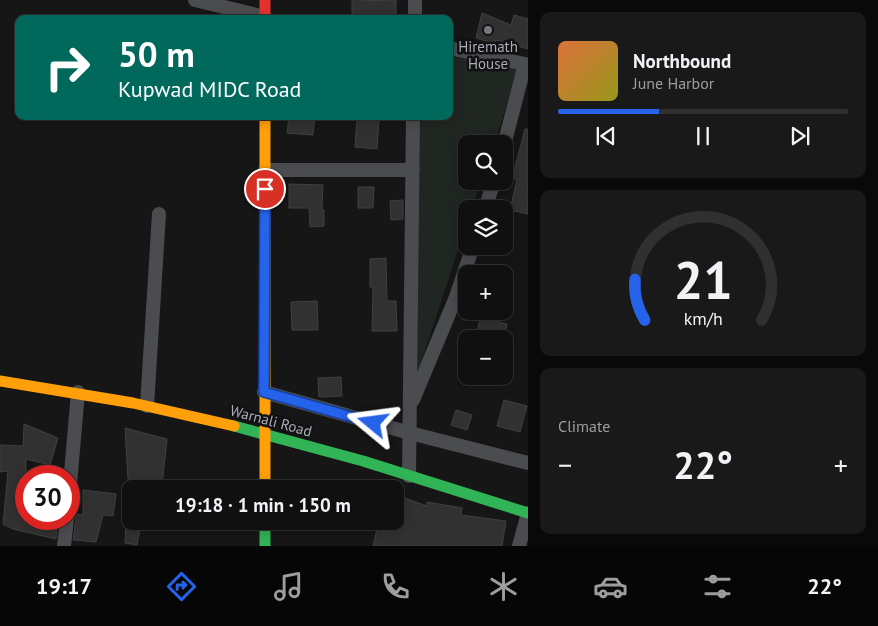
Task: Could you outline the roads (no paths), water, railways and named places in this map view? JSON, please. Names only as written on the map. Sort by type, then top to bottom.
[{"type":"main road","points":[[265,0],[265,15]]},
{"type":"main road","points":[[265,120],[265,480]]},
{"type":"main road","name":"Warnali Road","points":[[0,382],[78,392],[264,433],[528,513]]},
{"type":"main road","points":[[265,530],[266,546]]},
{"type":"street","points":[[195,0],[253,15]]},
{"type":"street","points":[[415,0],[415,15]]},
{"type":"street","points":[[453,49],[527,64],[507,135]]},
{"type":"street","points":[[409,476],[414,120]]},
{"type":"street","points":[[265,170],[413,170]]},
{"type":"street","points":[[147,406],[159,214]]},
{"type":"street","points":[[410,408],[456,297],[470,255]]},
{"type":"street","points":[[72,465],[78,392]]},
{"type":"street","points":[[264,392],[410,433],[528,463]]},
{"type":"street","points":[[519,546],[528,513]]},
{"type":"street","points":[[64,546],[66,530]]},
{"type":"place","name":"Hiremath House","points":[[488,30]]}]
